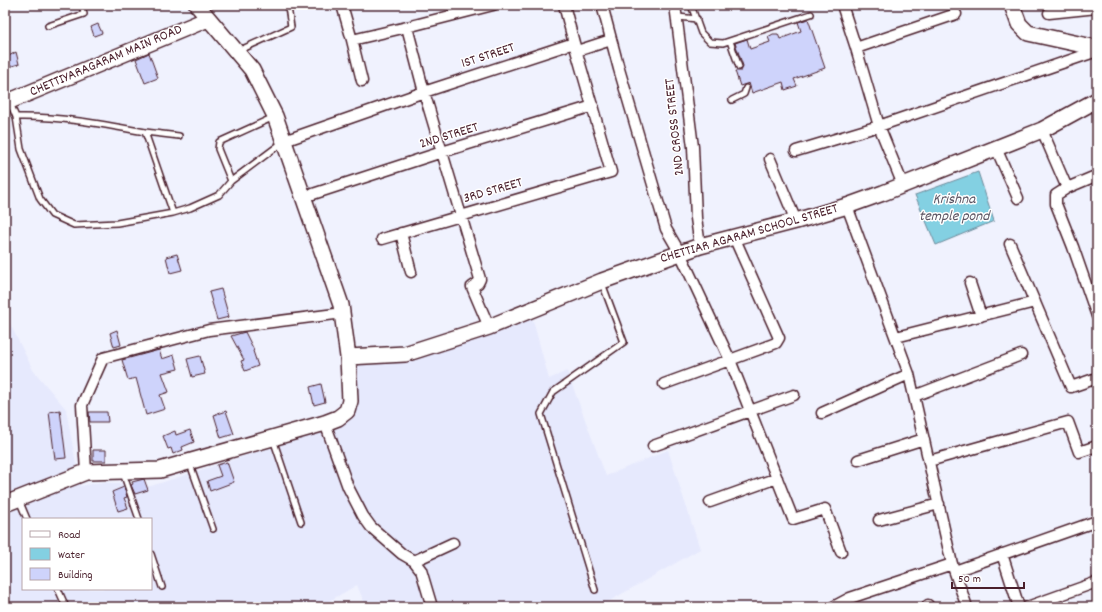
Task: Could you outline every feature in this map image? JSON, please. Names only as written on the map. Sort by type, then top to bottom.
[{"type":"street","points":[[12,501],[86,472],[160,470],[190,463],[325,423],[338,418],[347,411],[350,401],[348,357],[343,313],[275,116],[252,70],[197,5]]},
{"type":"street","points":[[342,5],[362,81]]},
{"type":"street","points":[[352,40],[493,5]]},
{"type":"street","points":[[564,5],[593,106]]},
{"type":"street","points":[[602,5],[666,229],[680,253],[730,360],[793,519],[825,509],[841,552]]},
{"type":"street","name":"2ND CROSS STREET","points":[[675,5],[678,17],[693,147],[696,218],[700,246]]},
{"type":"street","points":[[842,5],[879,126],[903,185]]},
{"type":"street","points":[[1012,5],[1019,24],[1028,33],[1097,50]]},
{"type":"street","points":[[1049,13],[1097,8]]},
{"type":"street","points":[[856,48],[956,14]]},
{"type":"street","name":"CHETTIYARAGARAM MAIN ROAD","points":[[7,102],[208,19]]},
{"type":"street","points":[[407,27],[424,92],[480,279],[478,283],[472,287],[489,326]]},
{"type":"street","name":"1ST STREET","points":[[284,142],[424,92],[576,47],[611,40]]},
{"type":"street","points":[[796,151],[879,126],[1097,50]]},
{"type":"street","name":"CHETTIAR AGARAM SCHOOL STREET","points":[[348,357],[405,354],[489,326],[602,281],[700,246],[847,206],[1042,130],[1097,100]]},
{"type":"street","name":"2ND STREET","points":[[314,194],[442,152],[593,106]]},
{"type":"street","name":"3RD STREET","points":[[382,239],[611,172],[593,106]]},
{"type":"street","points":[[1042,130],[1067,188]]},
{"type":"street","points":[[996,148],[1018,198]]},
{"type":"street","points":[[770,159],[796,221]]},
{"type":"street","points":[[1093,177],[1067,188],[1056,195],[1056,204],[1097,316]]},
{"type":"street","points":[[847,206],[909,374],[954,567],[967,607]]},
{"type":"street","points":[[401,233],[411,272]]},
{"type":"street","points":[[664,384],[776,343],[779,338],[734,237]]},
{"type":"street","points":[[1010,244],[1071,387],[1097,378]]},
{"type":"street","points":[[970,283],[981,316]]},
{"type":"street","points":[[896,337],[1035,302]]},
{"type":"street","points":[[86,472],[82,405],[103,358],[209,330],[343,313]]},
{"type":"street","points":[[914,396],[1021,355]]},
{"type":"street","points":[[822,413],[909,374]]},
{"type":"street","points":[[653,446],[794,395]]},
{"type":"street","points":[[929,460],[1068,422],[1079,452],[1097,446]]},
{"type":"street","points":[[325,423],[348,487],[363,516],[371,527],[402,554],[414,560],[421,570],[432,607]]},
{"type":"street","points":[[858,460],[924,439]]},
{"type":"street","points":[[710,502],[777,478]]},
{"type":"street","points":[[879,520],[939,504]]},
{"type":"street","points":[[833,607],[850,598],[1002,554],[1097,521]]},
{"type":"street","points":[[414,560],[453,544]]},
{"type":"street","points":[[1002,554],[1019,607]]},
{"type":"street","points":[[1027,607],[1097,582]]},
{"type":"lane","points":[[48,26],[84,14],[82,5]]},
{"type":"lane","points":[[691,5],[702,33],[710,42],[723,43],[811,14]]},
{"type":"lane","points":[[237,52],[292,27],[288,7]]},
{"type":"lane","points":[[678,17],[697,19]]},
{"type":"lane","points":[[730,41],[739,67]]},
{"type":"lane","points":[[732,100],[744,94],[746,88]]},
{"type":"lane","points":[[7,102],[16,117],[21,149],[40,199],[52,215],[74,225],[117,223],[173,213],[190,208],[219,195],[230,181],[284,142]]},
{"type":"lane","points":[[16,117],[39,116],[76,119],[145,132],[179,136]]},
{"type":"lane","points":[[230,181],[218,149],[219,142],[275,116]]},
{"type":"lane","points":[[145,132],[173,213]]},
{"type":"lane","points":[[595,590],[541,414],[553,392],[624,342],[602,281]]},
{"type":"lane","points":[[273,438],[301,522]]},
{"type":"lane","points":[[190,463],[213,529]]},
{"type":"lane","points":[[123,471],[139,518]]},
{"type":"lane","points":[[12,501],[26,518]]},
{"type":"lane","points":[[152,557],[162,587]]},
{"type":"lane","points":[[58,590],[66,607]]},
{"type":"shaded area","points":[[531,313],[549,379],[567,371],[606,476],[668,450],[700,549],[599,607],[366,607],[357,585],[319,607],[5,607],[5,314],[33,370],[66,409],[80,486],[102,482],[151,486],[344,424],[358,365],[442,350]]},
{"type":"water","name":"Krishna temple pond","points":[[978,172],[994,221],[936,245],[915,195]]},
{"type":"building","points":[[808,19],[825,68],[794,79],[797,86],[785,90],[783,82],[752,93],[749,83],[740,86],[735,71],[741,71],[743,66],[735,43],[747,39],[750,49],[770,42],[768,37],[773,34],[778,34],[780,39],[801,31],[798,22]]},
{"type":"building","points":[[98,24],[102,33],[94,36],[91,27]]},
{"type":"building","points":[[16,52],[19,64],[5,68],[5,58]]},
{"type":"building","points":[[149,53],[158,78],[145,83],[136,59]]},
{"type":"building","points":[[177,254],[182,270],[170,273],[166,257]]},
{"type":"building","points":[[221,289],[229,317],[217,320],[209,292]]},
{"type":"building","points":[[117,330],[121,345],[114,347],[110,333]]},
{"type":"building","points":[[245,332],[254,350],[253,351],[258,366],[245,371],[241,361],[244,360],[231,336]]},
{"type":"building","points":[[159,350],[162,359],[174,355],[178,369],[162,373],[169,392],[160,395],[165,409],[146,415],[136,378],[128,380],[122,360]]},
{"type":"building","points":[[200,356],[205,374],[192,377],[187,359]]},
{"type":"building","points":[[321,384],[325,402],[314,405],[310,387]]},
{"type":"building","points":[[60,410],[66,458],[55,459],[49,412]]},
{"type":"building","points":[[226,411],[234,434],[221,438],[214,415]]},
{"type":"building","points":[[89,412],[107,412],[108,422],[90,422]]},
{"type":"building","points":[[190,430],[194,442],[182,447],[183,450],[173,454],[171,448],[168,449],[163,436],[175,431],[176,435]]},
{"type":"building","points":[[93,450],[106,450],[106,461],[93,461]]},
{"type":"building","points":[[227,462],[234,482],[210,491],[207,481],[221,476],[217,465]]},
{"type":"building","points":[[144,479],[148,490],[135,494],[131,485],[133,484],[132,482]]},
{"type":"building","points":[[124,487],[127,497],[124,498],[128,508],[118,511],[112,492]]}]
